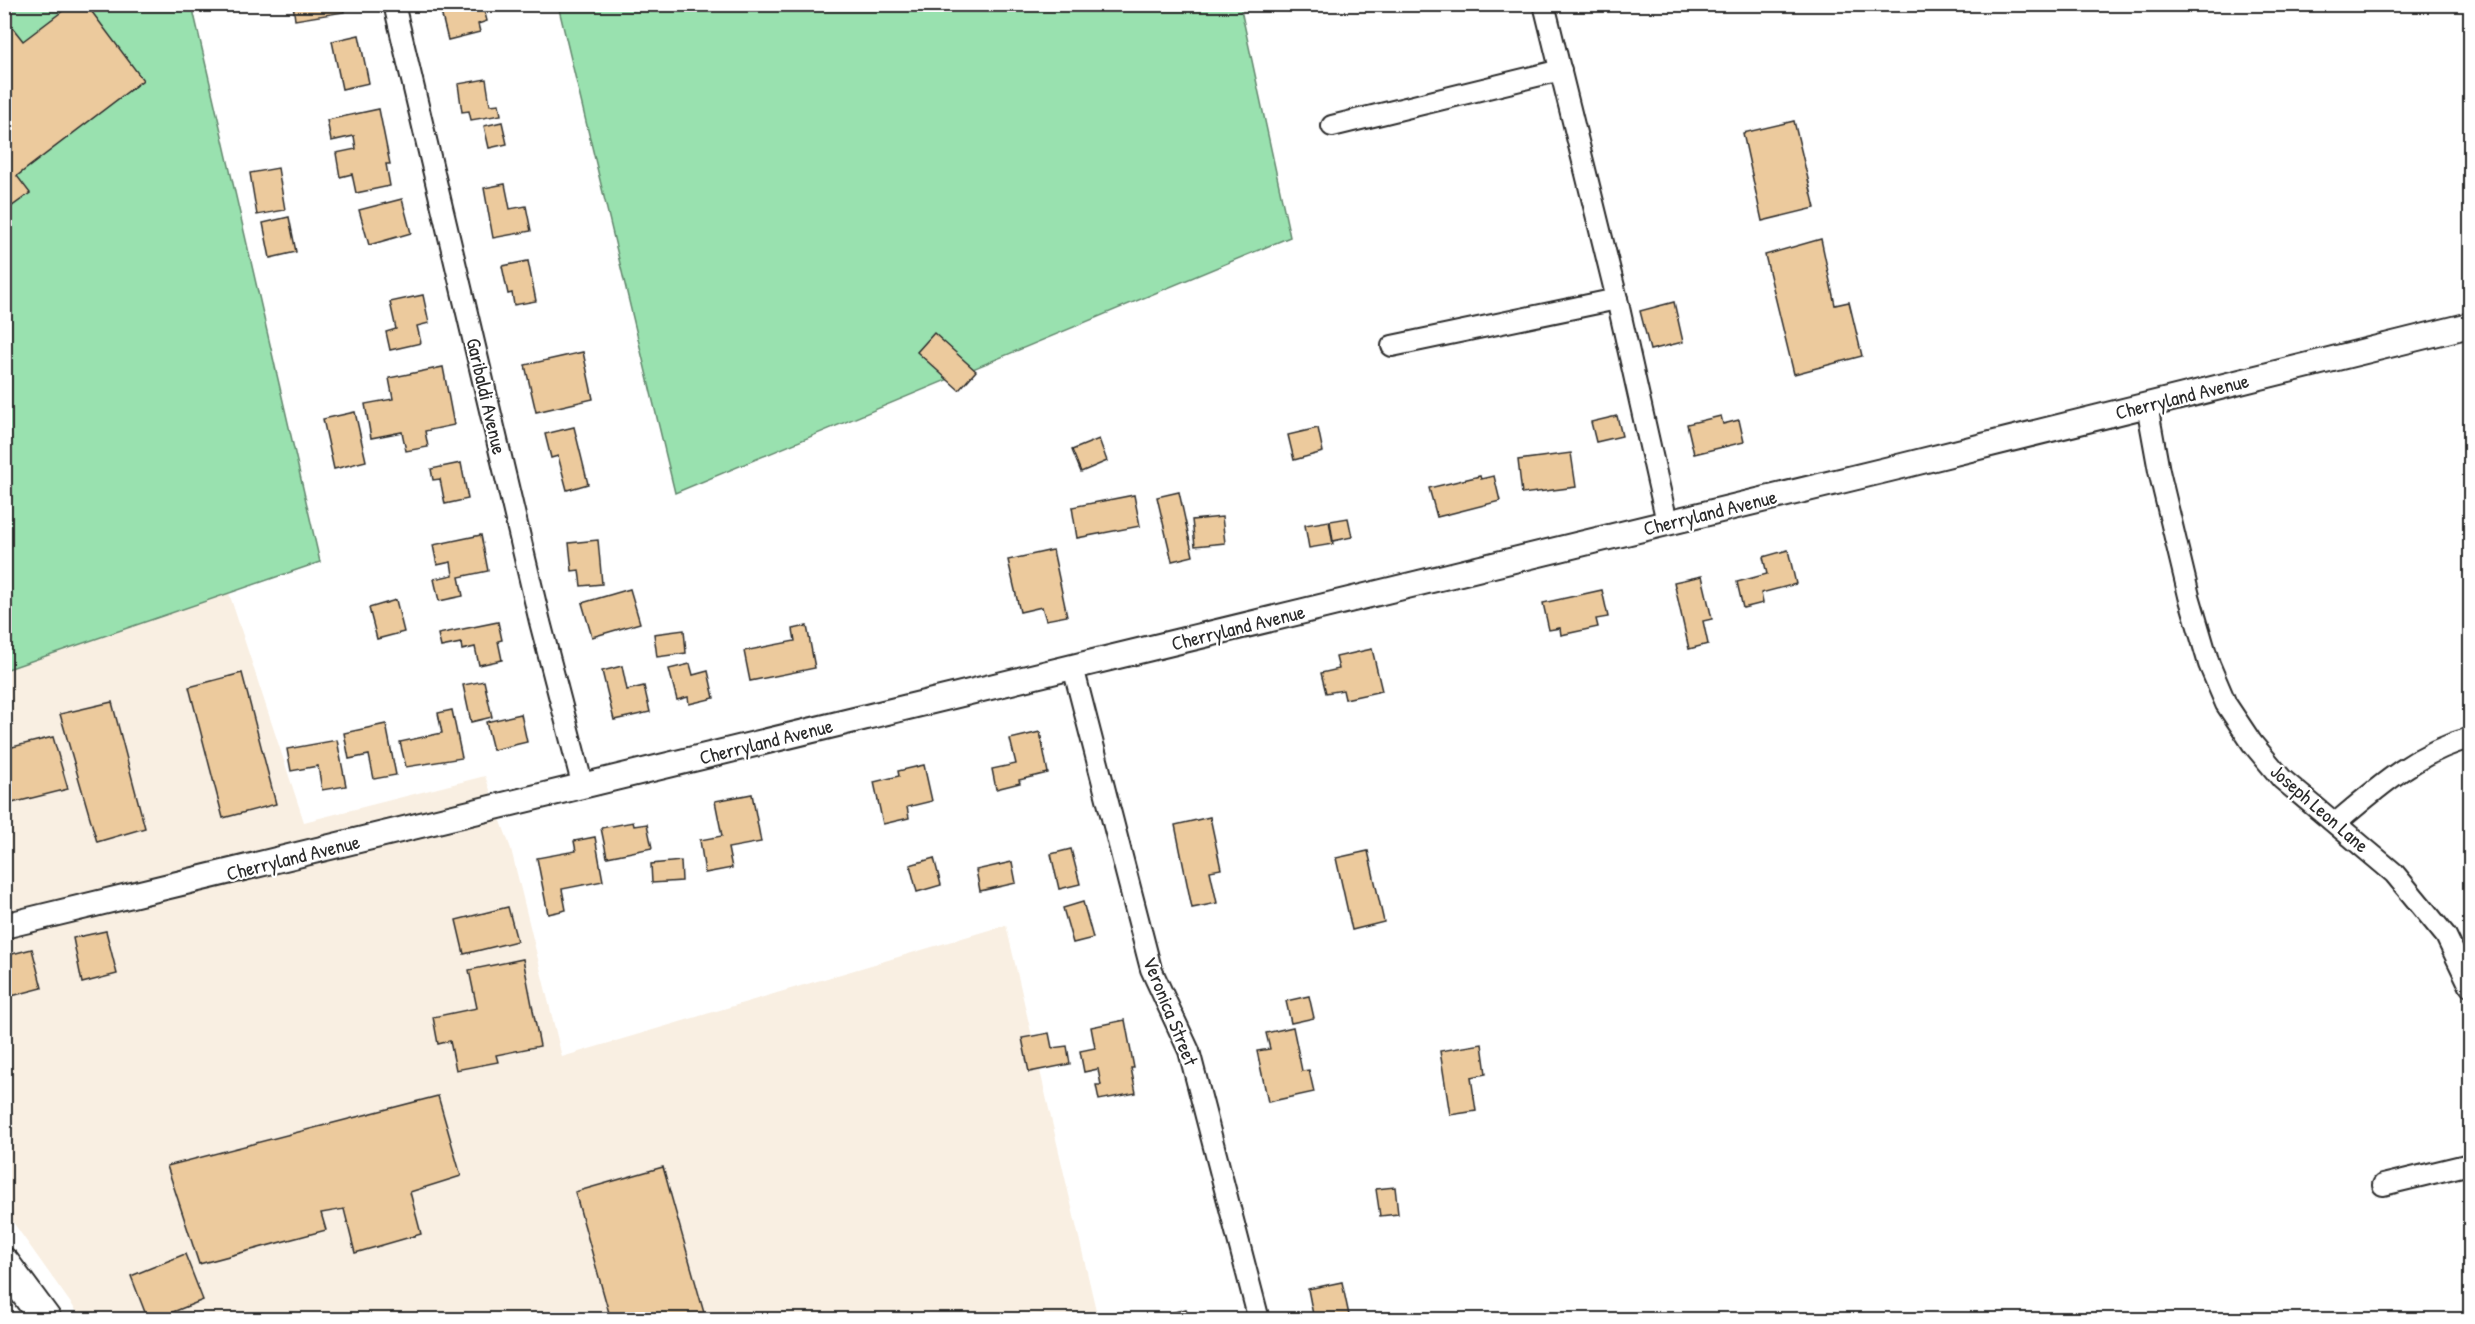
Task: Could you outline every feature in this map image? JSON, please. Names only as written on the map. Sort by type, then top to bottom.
[{"type":"main road","points":[[5,1266],[46,1320]]},
{"type":"street","name":"Garibaldi Avenue","points":[[394,4],[540,622],[583,787]]},
{"type":"street","points":[[1544,4],[1617,299],[1667,522]]},
{"type":"street","points":[[1332,126],[1446,96],[1561,70]]},
{"type":"street","points":[[1392,346],[1440,334],[1617,299]]},
{"type":"street","name":"Cherryland Avenue","points":[[4,926],[583,787],[2470,325]]},
{"type":"street","name":"Joseph Leon Lane","points":[[2147,405],[2159,471],[2188,596],[2209,664],[2226,704],[2252,743],[2282,779],[2394,873],[2434,919],[2446,936],[2470,986]]},
{"type":"street","name":"Veronica Street","points":[[1073,667],[1151,969],[1189,1051],[1259,1320]]},
{"type":"street","points":[[2336,823],[2392,776],[2416,760],[2470,738]]},
{"type":"street","points":[[2383,1185],[2470,1164]]},
{"type":"shaded area","points":[[229,593],[304,822],[485,776],[511,849],[562,1057],[1006,925],[1098,1319],[82,1319],[5,1211],[4,670]]},
{"type":"green space","points":[[4,5],[192,5],[320,562],[5,670]]},
{"type":"green space","points":[[558,5],[1240,5],[1290,237],[675,493]]},
{"type":"building","points":[[72,4],[86,4],[143,80],[17,176],[30,193],[4,212],[4,33],[12,27],[23,41]]},
{"type":"building","points":[[293,4],[343,4],[344,12],[295,20]]},
{"type":"building","points":[[439,4],[464,4],[466,13],[484,9],[487,21],[478,24],[480,32],[448,40]]},
{"type":"building","points":[[359,35],[369,83],[342,89],[332,41]]},
{"type":"building","points":[[486,79],[490,105],[499,104],[501,115],[471,120],[469,111],[462,112],[458,84]]},
{"type":"building","points":[[379,109],[390,164],[386,164],[390,186],[356,193],[352,174],[340,177],[336,153],[356,149],[354,136],[331,141],[327,120]]},
{"type":"building","points":[[1794,121],[1815,208],[1762,221],[1743,133]]},
{"type":"building","points":[[502,122],[507,144],[489,148],[484,126]]},
{"type":"building","points":[[278,168],[285,210],[257,215],[250,173]]},
{"type":"building","points":[[505,184],[510,209],[526,206],[531,231],[493,238],[484,188]]},
{"type":"building","points":[[402,199],[411,233],[369,245],[359,210]]},
{"type":"building","points":[[289,217],[296,252],[270,258],[263,223]]},
{"type":"building","points":[[1821,239],[1835,305],[1849,302],[1862,356],[1794,374],[1765,255]]},
{"type":"building","points":[[528,261],[536,301],[514,305],[512,293],[508,294],[502,266]]},
{"type":"building","points":[[423,295],[429,323],[417,326],[421,343],[390,350],[386,332],[396,329],[390,302]]},
{"type":"building","points":[[1674,302],[1683,342],[1650,350],[1640,311]]},
{"type":"building","points":[[934,333],[976,371],[959,390],[917,352]]},
{"type":"building","points":[[583,352],[593,399],[536,412],[525,365]]},
{"type":"building","points":[[443,367],[454,425],[425,431],[428,447],[406,451],[402,432],[371,438],[365,404],[393,399],[389,378]]},
{"type":"building","points":[[355,412],[366,461],[334,469],[323,419]]},
{"type":"building","points":[[1617,416],[1622,436],[1596,442],[1591,422]]},
{"type":"building","points":[[1721,416],[1723,424],[1739,420],[1744,442],[1694,454],[1687,424]]},
{"type":"building","points":[[574,427],[588,484],[567,490],[558,456],[551,458],[545,434]]},
{"type":"building","points":[[1318,428],[1323,452],[1294,460],[1288,435]]},
{"type":"building","points":[[1099,439],[1107,461],[1081,472],[1072,450]]},
{"type":"building","points":[[1571,453],[1576,487],[1522,494],[1518,460]]},
{"type":"building","points":[[461,463],[468,499],[445,504],[440,479],[433,480],[431,469]]},
{"type":"building","points":[[1480,476],[1481,479],[1494,476],[1500,501],[1437,517],[1429,488]]},
{"type":"building","points":[[1179,492],[1193,556],[1172,561],[1157,497]]},
{"type":"building","points":[[1134,495],[1140,526],[1077,538],[1072,507]]},
{"type":"building","points":[[1222,517],[1225,543],[1195,546],[1192,520]]},
{"type":"building","points":[[1348,518],[1352,537],[1333,541],[1330,521]]},
{"type":"building","points":[[1329,521],[1333,544],[1309,548],[1305,525]]},
{"type":"building","points":[[481,535],[488,571],[459,577],[463,596],[439,601],[434,579],[453,575],[451,562],[437,565],[433,545]]},
{"type":"building","points":[[598,540],[602,584],[581,586],[579,570],[572,571],[569,543]]},
{"type":"building","points":[[1053,550],[1067,616],[1046,620],[1042,607],[1020,612],[1008,560]]},
{"type":"building","points":[[1788,550],[1796,584],[1761,593],[1763,603],[1743,608],[1737,582],[1767,574],[1763,557]]},
{"type":"building","points":[[1702,576],[1712,619],[1703,621],[1708,644],[1689,649],[1674,582]]},
{"type":"building","points":[[630,589],[640,623],[592,637],[582,603]]},
{"type":"building","points":[[1602,590],[1608,617],[1596,619],[1598,627],[1561,635],[1560,628],[1549,630],[1543,603]]},
{"type":"building","points":[[396,600],[404,632],[377,639],[369,608]]},
{"type":"building","points":[[498,622],[502,640],[498,641],[502,660],[479,665],[475,647],[462,650],[461,643],[441,647],[438,634]]},
{"type":"building","points":[[807,626],[815,668],[750,681],[744,651],[795,641],[793,629]]},
{"type":"building","points":[[684,630],[686,653],[657,657],[654,634]]},
{"type":"building","points":[[1372,649],[1382,691],[1345,699],[1343,690],[1326,693],[1321,673],[1339,669],[1336,657]]},
{"type":"building","points":[[690,664],[693,675],[708,671],[714,698],[689,704],[688,697],[677,700],[669,669]]},
{"type":"building","points":[[622,666],[627,690],[644,686],[650,712],[614,720],[602,671]]},
{"type":"building","points":[[242,673],[276,804],[223,818],[189,687]]},
{"type":"building","points":[[484,681],[492,717],[471,722],[463,685]]},
{"type":"building","points":[[112,702],[145,828],[97,842],[60,714]]},
{"type":"building","points":[[452,710],[462,758],[406,767],[400,742],[442,733],[438,713]]},
{"type":"building","points":[[521,714],[527,742],[493,750],[486,722]]},
{"type":"building","points":[[386,724],[396,775],[374,779],[369,755],[349,759],[344,733]]},
{"type":"building","points":[[1040,732],[1048,773],[1019,780],[1020,783],[996,789],[992,769],[1016,764],[1010,739]]},
{"type":"building","points":[[53,737],[68,789],[4,805],[4,749]]},
{"type":"building","points":[[337,740],[346,786],[322,790],[318,766],[291,771],[287,749]]},
{"type":"building","points":[[924,765],[932,801],[907,807],[909,818],[883,824],[874,782],[899,776],[898,771]]},
{"type":"building","points":[[752,794],[761,842],[728,848],[732,868],[705,873],[700,840],[722,836],[715,801]]},
{"type":"building","points":[[1210,817],[1221,869],[1210,871],[1217,903],[1192,908],[1175,825]]},
{"type":"building","points":[[633,822],[634,826],[647,824],[652,848],[607,857],[601,828]]},
{"type":"building","points":[[595,837],[603,881],[562,889],[566,910],[548,914],[537,858],[576,851],[574,841]]},
{"type":"building","points":[[1071,849],[1080,884],[1059,889],[1051,854]]},
{"type":"building","points":[[1368,851],[1384,922],[1352,930],[1336,858]]},
{"type":"building","points":[[934,858],[941,885],[917,892],[910,865]]},
{"type":"building","points":[[681,861],[682,881],[652,883],[651,864]]},
{"type":"building","points":[[1012,862],[1016,883],[980,891],[976,870]]},
{"type":"building","points":[[1083,902],[1093,938],[1073,943],[1063,908]]},
{"type":"building","points":[[508,907],[517,941],[464,954],[456,920]]},
{"type":"building","points":[[106,931],[117,974],[82,983],[73,938]]},
{"type":"building","points":[[32,949],[42,988],[4,998],[4,956]]},
{"type":"building","points":[[523,959],[540,1046],[496,1055],[498,1062],[456,1070],[450,1041],[438,1044],[433,1017],[477,1008],[469,970]]},
{"type":"building","points":[[1309,996],[1314,1018],[1291,1023],[1286,1001]]},
{"type":"building","points":[[1125,1020],[1136,1093],[1099,1100],[1096,1085],[1101,1085],[1098,1069],[1084,1072],[1080,1051],[1095,1048],[1091,1027]]},
{"type":"building","points":[[1293,1027],[1302,1071],[1309,1070],[1314,1092],[1268,1102],[1257,1051],[1270,1049],[1266,1033]]},
{"type":"building","points":[[1049,1033],[1052,1048],[1067,1046],[1070,1064],[1029,1072],[1022,1038]]},
{"type":"building","points":[[1482,1044],[1486,1074],[1471,1077],[1476,1111],[1450,1115],[1440,1051]]},
{"type":"building","points":[[438,1096],[461,1176],[410,1192],[421,1234],[355,1253],[344,1209],[321,1213],[326,1230],[199,1264],[167,1166]]},
{"type":"building","points":[[663,1167],[706,1320],[611,1320],[575,1192]]},
{"type":"building","points":[[1395,1187],[1398,1214],[1380,1216],[1376,1189]]},
{"type":"building","points":[[185,1254],[203,1300],[148,1320],[131,1276]]},
{"type":"building","points":[[1342,1282],[1350,1320],[1314,1320],[1308,1289]]},
{"type":"building","points":[[1186,1309],[1189,1320],[1156,1320],[1156,1317]]}]
